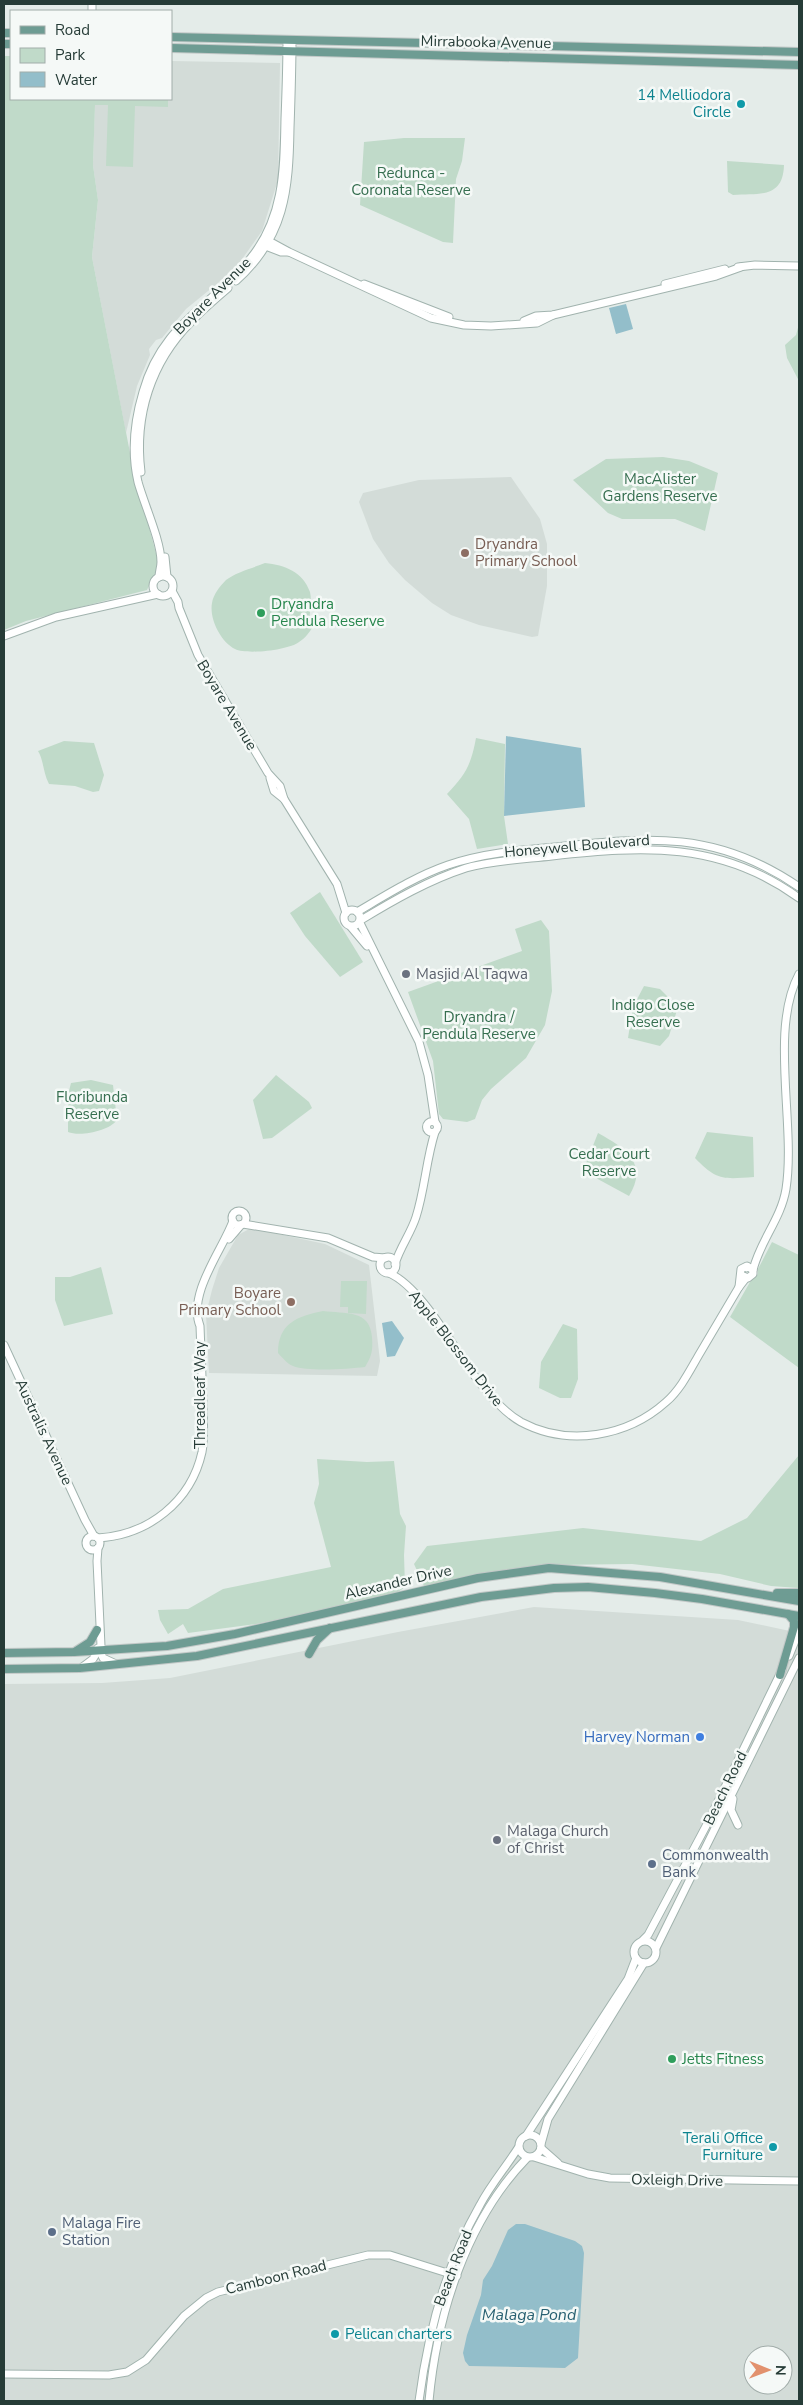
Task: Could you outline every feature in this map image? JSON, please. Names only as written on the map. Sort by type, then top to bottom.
[{"type":"main road","name":"Mirrabooka Avenue","points":[[172,37],[799,52]]},
{"type":"main road","name":"Mirrabooka Avenue","points":[[173,46],[799,66]]},
{"type":"main road","name":"Alexander Drive","points":[[4,1653],[74,1652],[167,1646],[235,1634],[478,1578],[550,1568],[660,1577],[799,1601]]},
{"type":"main road","name":"Alexander Drive","points":[[4,1669],[80,1668],[197,1656],[332,1627],[523,1590],[588,1587],[702,1599],[799,1616]]},
{"type":"main road","points":[[742,1591],[799,1593]]},
{"type":"main road","points":[[780,1675],[794,1627],[794,1621],[788,1614]]},
{"type":"main road","points":[[309,1654],[316,1640],[332,1627]]},
{"type":"main road","points":[[74,1652],[90,1642],[97,1630]]},
{"type":"street","name":"Boyare Avenue","points":[[167,577],[161,542],[141,471],[140,432],[146,399],[155,374],[171,345],[190,322],[242,275],[265,243],[282,212],[288,184],[290,40]]},
{"type":"street","name":"Boyare Avenue","points":[[159,577],[160,554],[135,465],[136,423],[144,387],[164,347],[180,326],[236,275],[265,243]]},
{"type":"street","points":[[265,243],[355,282],[375,287],[436,314],[474,324],[491,326],[522,323],[536,316],[553,315],[716,276],[741,267],[755,265],[799,266]]},
{"type":"street","points":[[4,636],[56,618],[142,596],[169,593],[173,583],[167,577],[159,577],[154,586],[142,596]]},
{"type":"street","points":[[154,586],[158,594]]},
{"type":"street","name":"Boyare Avenue","points":[[169,593],[178,602],[198,655],[268,773],[274,791],[284,799],[337,884],[343,899],[352,912]]},
{"type":"street","name":"Honeywell Boulevard","points":[[352,912],[411,881],[448,865],[492,854],[633,839],[670,840],[704,845],[734,853],[784,877],[799,888]]},
{"type":"street","points":[[555,847],[556,856]]},
{"type":"street","name":"Honeywell Boulevard","points":[[351,927],[416,889],[468,868],[632,848],[670,849],[733,862],[781,885],[799,898]]},
{"type":"street","points":[[492,854],[492,864]]},
{"type":"street","points":[[411,881],[416,889]]},
{"type":"street","points":[[373,1257],[383,1272],[389,1273],[395,1265],[399,1251],[415,1220],[429,1152],[432,1127],[428,1075],[419,1042],[376,958],[360,921],[352,912],[345,921],[376,958]]},
{"type":"street","points":[[750,1268],[741,1269],[744,1277],[752,1276],[750,1268],[780,1213],[786,1191],[789,1135],[786,1020],[791,995],[799,974]]},
{"type":"street","points":[[243,1222],[243,1213],[239,1212],[233,1215],[233,1221],[273,1230],[283,1229],[328,1238],[373,1257],[392,1259],[395,1265]]},
{"type":"street","name":"Threadleaf Way","points":[[200,1326],[198,1320],[200,1301],[206,1274],[233,1221]]},
{"type":"street","name":"Threadleaf Way","points":[[96,1541],[154,1521],[169,1511],[182,1497],[196,1472],[202,1453],[204,1431],[200,1326],[206,1289],[218,1258],[243,1222]]},
{"type":"street","points":[[380,1267],[381,1261],[399,1251]]},
{"type":"street","name":"Apple Blossom Drive","points":[[395,1265],[399,1277]]},
{"type":"street","name":"Apple Blossom Drive","points":[[389,1273],[399,1277],[418,1297],[480,1383],[498,1404],[522,1423],[548,1432],[576,1436],[603,1434],[628,1427],[643,1419],[667,1401],[684,1380],[744,1277]]},
{"type":"street","name":"Australis Avenue","points":[[4,1344],[96,1541],[101,1642],[99,1650]]},
{"type":"street","points":[[90,1550],[96,1541]]},
{"type":"street","name":"Australis Avenue","points":[[96,1541],[86,1544],[97,1561]]},
{"type":"street","name":"Australis Avenue","points":[[99,1650],[97,1646],[97,1630],[100,1615]]},
{"type":"street","name":"Beach Road","points":[[643,1940],[648,1935],[706,1826],[780,1675],[799,1631]]},
{"type":"street","points":[[80,1668],[93,1659],[99,1650],[103,1658],[116,1664]]},
{"type":"street","name":"Beach Road","points":[[656,1948],[799,1658]]},
{"type":"street","points":[[754,1728],[763,1723],[770,1710],[775,1707]]},
{"type":"street","points":[[738,1826],[731,1807],[739,1780]]},
{"type":"street","points":[[643,1940],[651,1942],[656,1948],[654,1959],[644,1963],[548,2119],[541,2146],[530,2158],[521,2154],[518,2148],[520,2140],[526,2136],[628,1979],[636,1958],[635,1947],[643,1940]]},
{"type":"street","points":[[636,1958],[644,1963]]},
{"type":"street","points":[[526,2136],[535,2136],[541,2146]]},
{"type":"street","name":"Oxleigh Drive","points":[[541,2146],[558,2163]]},
{"type":"street","name":"Beach Road","points":[[419,2401],[425,2357],[435,2312],[448,2272],[459,2244],[480,2204],[518,2148]]},
{"type":"street","name":"Beach Road","points":[[429,2401],[433,2362],[457,2276],[490,2205],[514,2172],[530,2158]]},
{"type":"street","name":"Oxleigh Drive","points":[[530,2158],[558,2163],[574,2171],[610,2178],[799,2182]]},
{"type":"street","name":"Camboon Road","points":[[4,2374],[108,2375],[127,2372],[146,2360],[184,2316],[206,2298],[218,2292],[360,2256],[390,2255],[457,2276]]},
{"type":"shaded area","points":[[172,61],[280,63],[278,180],[262,231],[235,269],[186,309],[162,338],[156,340],[149,349],[150,355],[137,386],[126,433],[92,257],[98,200],[93,165],[95,100],[172,100]]},
{"type":"shaded area","name":"Dryandra Primary School","points":[[511,477],[540,519],[547,544],[547,586],[538,636],[532,637],[479,625],[451,615],[432,603],[405,580],[389,563],[373,539],[359,502],[363,493],[419,480]]},
{"type":"shaded area","name":"Boyare Primary School","points":[[251,1228],[325,1244],[369,1265],[380,1361],[377,1376],[209,1373],[206,1314],[212,1290],[219,1268],[238,1235]]},
{"type":"shaded area","points":[[534,1607],[738,1620],[799,1633],[799,2401],[4,2401],[4,1684],[102,1683],[170,1678]]},
{"type":"green space","points":[[4,56],[10,56],[10,100],[168,100],[168,107],[135,106],[133,167],[106,166],[108,105],[95,105],[93,165],[98,200],[92,257],[131,458],[159,565],[147,590],[26,621],[4,630]]},
{"type":"green space","name":"Redunca - Coronata Reserve","points":[[404,138],[465,138],[462,161],[456,179],[453,243],[443,242],[360,205],[364,142]]},
{"type":"green space","points":[[727,161],[784,165],[783,176],[779,184],[768,192],[733,195],[728,192]]},
{"type":"green space","points":[[799,324],[799,381],[787,358],[785,345],[796,335]]},
{"type":"green space","name":"MacAlister Gardens Reserve","points":[[663,457],[689,461],[718,473],[705,531],[675,519],[622,519],[608,513],[573,480],[606,459]]},
{"type":"green space","name":"Dryandra Pendula Reserve","points":[[265,563],[286,568],[303,579],[310,592],[309,621],[314,625],[308,634],[294,645],[258,652],[241,651],[230,646],[217,629],[212,616],[213,600],[217,591],[230,577]]},
{"type":"green space","points":[[476,738],[505,744],[504,816],[508,844],[477,849],[469,819],[447,794],[467,769]]},
{"type":"green space","points":[[64,741],[94,743],[104,775],[99,791],[93,792],[75,786],[49,784],[38,751]]},
{"type":"green space","points":[[320,892],[363,962],[340,977],[305,936],[290,913]]},
{"type":"green space","name":"Dryandra / Pendula Reserve","points":[[541,920],[549,931],[552,991],[545,1025],[526,1058],[491,1089],[482,1100],[475,1119],[467,1122],[443,1119],[439,1114],[433,1061],[408,992],[522,951],[515,929]]},
{"type":"green space","name":"Indigo Close Reserve","points":[[644,986],[660,989],[678,1007],[669,1036],[660,1046],[628,1038],[633,1007]]},
{"type":"green space","points":[[276,1075],[309,1102],[312,1108],[272,1138],[263,1139],[253,1100]]},
{"type":"green space","name":"Floribunda Reserve","points":[[91,1080],[113,1085],[117,1120],[108,1127],[94,1132],[80,1134],[68,1132],[68,1095],[71,1083]]},
{"type":"green space","points":[[707,1132],[753,1137],[754,1177],[721,1177],[703,1166],[695,1158]]},
{"type":"green space","name":"Cedar Court Reserve","points":[[598,1133],[625,1151],[635,1166],[635,1184],[629,1196],[583,1171]]},
{"type":"green space","points":[[772,1242],[799,1255],[799,1368],[730,1317],[750,1282],[758,1274],[758,1269]]},
{"type":"green space","points":[[101,1267],[113,1314],[64,1326],[55,1300],[55,1277],[70,1277]]},
{"type":"green space","points":[[341,1281],[367,1281],[366,1314],[348,1313],[348,1307],[340,1307]]},
{"type":"green space","points":[[323,1311],[348,1313],[361,1317],[367,1322],[372,1337],[372,1353],[365,1367],[328,1370],[300,1368],[289,1364],[278,1353],[282,1334],[291,1323],[305,1315]]},
{"type":"green space","points":[[563,1324],[577,1329],[578,1379],[571,1398],[560,1398],[539,1388],[541,1362]]},
{"type":"green space","points":[[799,1455],[799,1588],[771,1586],[720,1574],[632,1564],[554,1565],[424,1586],[414,1564],[427,1546],[583,1528],[701,1541],[747,1518]]},
{"type":"green space","points":[[317,1459],[367,1462],[394,1461],[400,1514],[406,1526],[404,1555],[405,1587],[394,1595],[256,1624],[188,1633],[183,1624],[168,1634],[160,1620],[158,1610],[188,1609],[223,1589],[331,1567],[314,1503],[319,1484]]},
{"type":"water","points":[[626,304],[633,329],[616,334],[609,308]]},
{"type":"water","points":[[506,736],[581,748],[585,807],[504,816]]},
{"type":"water","points":[[392,1321],[404,1338],[395,1356],[387,1357],[382,1323]]},
{"type":"water","name":"Malaga Pond","points":[[516,2224],[525,2224],[575,2241],[582,2246],[584,2253],[578,2358],[565,2368],[469,2366],[465,2361],[463,2353],[467,2335],[481,2295],[483,2280],[492,2266],[508,2230]]},
{"type":"place","name":"14 Melliodora Circle","points":[[741,104]]},
{"type":"place","name":"Dryandra Primary School","points":[[465,553]]},
{"type":"place","name":"Dryandra Pendula Reserve","points":[[261,613]]},
{"type":"place","name":"Masjid Al Taqwa","points":[[406,974]]},
{"type":"place","name":"Boyare Primary School","points":[[291,1302]]},
{"type":"place","name":"Harvey Norman","points":[[700,1737]]},
{"type":"place","name":"Malaga Church of Christ","points":[[497,1840]]},
{"type":"place","name":"Commonwealth Bank","points":[[652,1864]]},
{"type":"place","name":"Jetts Fitness","points":[[672,2059]]},
{"type":"place","name":"Terali Office Furniture","points":[[773,2147]]},
{"type":"place","name":"Malaga Fire Station","points":[[52,2232]]},
{"type":"place","name":"Pelican charters","points":[[335,2334]]}]
